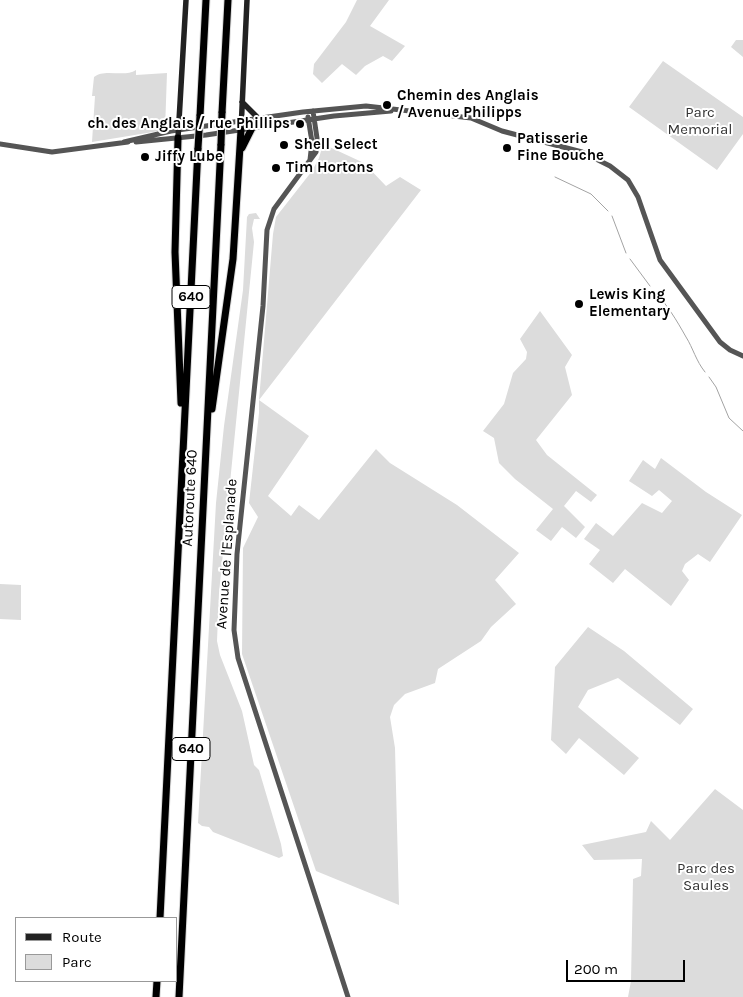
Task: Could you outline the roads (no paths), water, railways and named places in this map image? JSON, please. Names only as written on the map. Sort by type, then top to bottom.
[{"type":"highway","name":"Autoroute 640","points":[[160,917],[206,0]]},
{"type":"highway","name":"Autoroute 640","points":[[179,997],[228,0]]},
{"type":"highway","points":[[240,151],[252,128]]},
{"type":"highway","points":[[206,439],[233,259],[241,130]]},
{"type":"highway","points":[[178,134],[175,245],[183,446]]},
{"type":"highway","points":[[156,997],[157,982]]},
{"type":"main road","points":[[178,134],[186,0]]},
{"type":"main road","points":[[241,130],[247,0]]},
{"type":"main road","points":[[242,102],[258,118]]},
{"type":"street","points":[[0,144],[52,152],[178,134],[258,118],[310,111],[359,106],[383,107],[391,111]]},
{"type":"street","name":"Avenue de l'Esplanade","points":[[310,111],[317,150],[306,168],[274,209],[267,230],[263,302],[237,547],[234,634],[238,658],[348,997]]},
{"type":"street","points":[[178,134],[241,130],[311,119],[391,111],[471,118],[502,131],[582,152],[610,166],[628,180],[638,197],[656,253],[667,271],[720,342],[730,350],[743,356]]},
{"type":"waterway","points":[[555,177],[591,194],[608,211]]},
{"type":"waterway","points":[[612,216],[626,253]]},
{"type":"waterway","points":[[630,259],[650,286]]},
{"type":"waterway","points":[[654,291],[675,319],[705,372]]},
{"type":"waterway","points":[[709,377],[716,387],[729,418],[743,431]]},
{"type":"place","name":"Chemin des Anglais / Avenue Philipps","points":[[387,105]]},
{"type":"place","name":"ch. des Anglais / rue Phillips","points":[[300,124]]},
{"type":"place","name":"Shell Select","points":[[284,145]]},
{"type":"place","name":"Patisserie Fine Bouche","points":[[507,148]]},
{"type":"place","name":"Jiffy Lube","points":[[145,157]]},
{"type":"place","name":"Tim Hortons","points":[[276,168]]},
{"type":"place","name":"Lewis King Elementary","points":[[579,304]]},
{"type":"park label","name":"Parc Memorial","points":[[700,122]]},
{"type":"park label","name":"Parc des Saules","points":[[706,878]]}]
